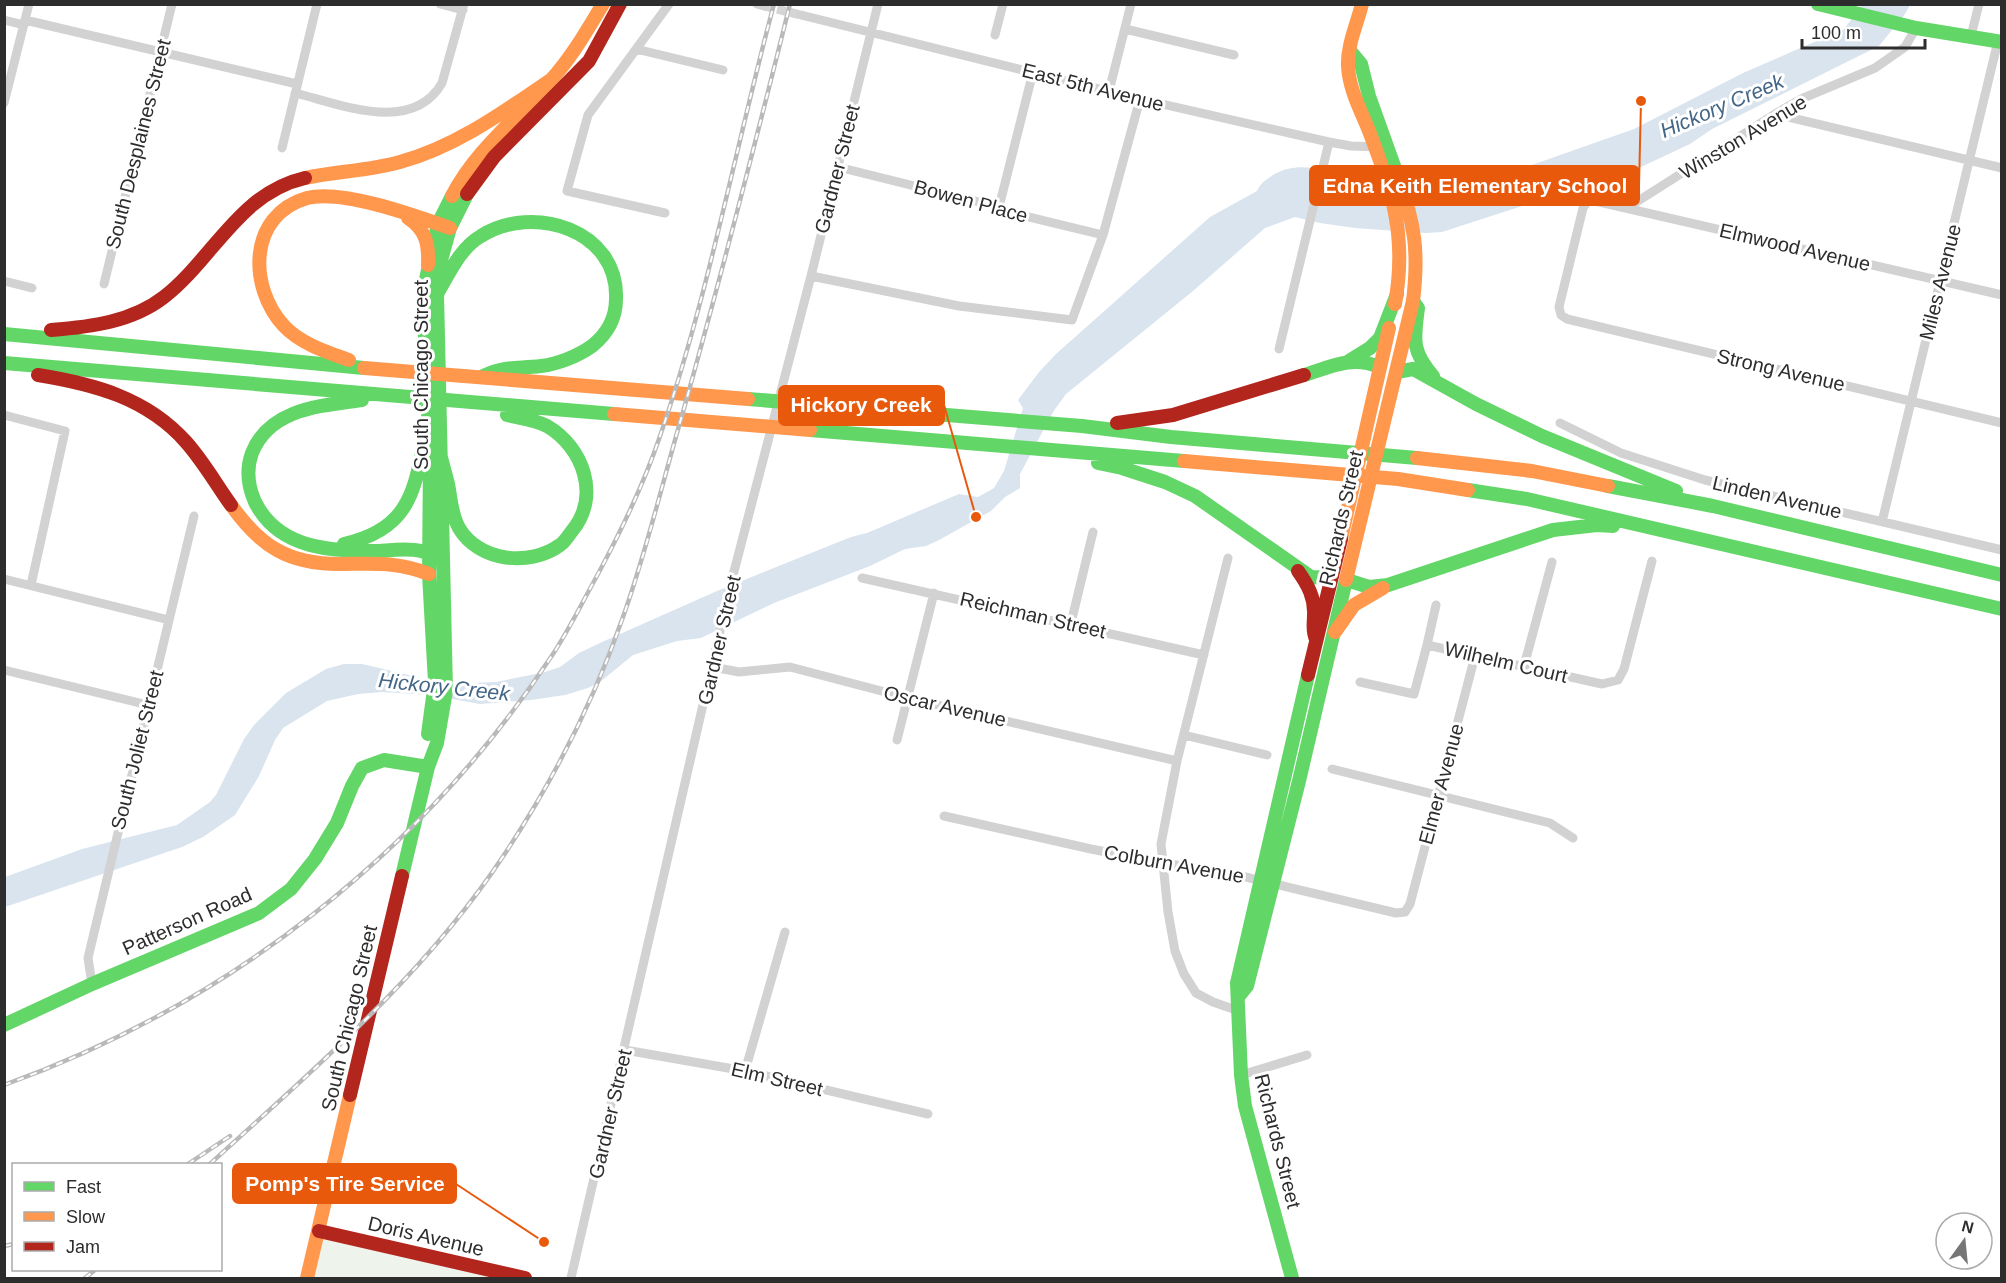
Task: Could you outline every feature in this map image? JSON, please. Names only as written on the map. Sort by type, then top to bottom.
[{"type":"main road","name":"South Chicago Street","points":[[307,1278],[428,767],[435,752],[435,682],[440,652],[423,293],[428,265],[459,183],[485,149],[552,79],[575,50],[603,4]]},
{"type":"main road","name":"South Chicago Street","points":[[440,652],[429,574],[436,558],[441,458],[437,294],[444,226],[494,157],[589,61],[620,4]]},
{"type":"main road","name":"Richards Street","points":[[1292,1278],[1245,1106],[1241,1075],[1237,983],[1335,632],[1373,464],[1397,372],[1413,301],[1417,270],[1395,183],[1381,147],[1356,97],[1348,65],[1362,4]]},
{"type":"main road","points":[[1818,4],[1916,28],[2000,42]]},
{"type":"main road","points":[[4,333],[77,329],[113,322],[133,315],[170,292],[252,203],[272,189],[303,178],[374,168],[423,154],[469,133],[552,79]]},
{"type":"main road","points":[[376,369],[319,349],[284,326],[271,308],[263,288],[259,267],[261,244],[267,227],[288,206],[307,198],[317,197],[339,198],[444,226]]},
{"type":"main road","points":[[400,213],[415,222],[426,236],[429,244],[428,265]]},
{"type":"main road","points":[[437,294],[462,254],[479,236],[499,225],[520,220],[542,220],[564,225],[583,235],[600,251],[612,268],[618,287],[614,318],[607,332],[589,348],[568,358],[542,366],[504,368],[471,377]]},
{"type":"main road","name":"Richards Street","points":[[1267,882],[1316,639],[1350,502],[1409,239]]},
{"type":"main road","points":[[1349,361],[1375,344],[1380,337],[1390,304],[1397,294]]},
{"type":"main road","points":[[1413,301],[1418,308],[1413,333],[1414,347],[1422,365],[1444,388]]},
{"type":"main road","points":[[4,333],[399,371],[1082,426],[1171,437],[1401,456],[1532,471],[1713,506],[2001,575]]},
{"type":"main road","points":[[1082,426],[1139,421],[1173,415],[1349,361],[1368,361],[1397,372],[1413,369],[1444,388],[1580,454],[1713,506]]},
{"type":"main road","points":[[4,363],[1398,479],[1527,498],[2001,609]]},
{"type":"main road","points":[[4,370],[48,376],[106,389],[148,409],[172,428],[186,443],[247,527],[266,544],[284,555],[318,565],[401,563],[420,568],[429,574]]},
{"type":"main road","points":[[394,397],[312,407],[289,415],[269,427],[256,442],[249,462],[248,483],[254,501],[266,520],[285,535],[304,544],[348,551],[412,550],[436,558]]},
{"type":"main road","points":[[441,458],[448,484],[451,509],[460,529],[476,546],[493,556],[515,560],[533,558],[554,550],[579,524],[586,504],[588,483],[582,462],[572,445],[555,430],[535,421],[524,417],[493,414],[471,402]]},
{"type":"main road","points":[[326,547],[371,537],[388,525],[406,505],[415,487],[428,426]]},
{"type":"main road","points":[[1069,453],[1085,461],[1122,468],[1165,482],[1195,496],[1311,577],[1347,580],[1369,587],[1388,585]]},
{"type":"main road","points":[[1335,632],[1348,610],[1358,600],[1388,585],[1553,530],[1597,525],[1677,533]]},
{"type":"main road","points":[[1294,566],[1309,586],[1312,594],[1314,609],[1312,627],[1316,639]]},
{"type":"main road","name":"Patterson Road","points":[[4,1025],[92,984],[258,913],[291,889],[315,859],[337,823],[362,768],[384,760],[428,767]]},
{"type":"main road","name":"Doris Avenue","points":[[319,1231],[525,1278]]},
{"type":"street","points":[[4,103],[7,81],[29,4]]},
{"type":"street","name":"South Desplaines Street","points":[[104,284],[172,4]]},
{"type":"street","points":[[282,148],[317,4]]},
{"type":"street","points":[[4,20],[25,22],[160,52],[296,88],[381,114],[412,109],[437,91],[446,74],[464,7],[440,4]]},
{"type":"street","points":[[665,213],[567,191],[588,115],[669,4]]},
{"type":"street","name":"Gardner Street","points":[[571,1278],[731,583],[811,276],[878,4]]},
{"type":"street","points":[[996,35],[1003,4]]},
{"type":"street","points":[[1109,91],[1131,4]]},
{"type":"street","points":[[1971,36],[1979,4]]},
{"type":"street","name":"East 5th Avenue","points":[[801,15],[1140,99],[1329,142],[1381,147]]},
{"type":"street","points":[[1125,28],[1234,55]]},
{"type":"street","name":"Winston Avenue","points":[[1627,208],[1775,114],[1802,99],[1875,68],[1905,47],[1916,28]]},
{"type":"street","name":"Miles Avenue","points":[[1882,522],[2000,42]]},
{"type":"street","points":[[636,49],[723,70]]},
{"type":"street","points":[[999,207],[1033,72]]},
{"type":"street","points":[[811,276],[959,306],[1072,320],[1103,236],[1140,99]]},
{"type":"street","points":[[1775,114],[2001,168]]},
{"type":"street","points":[[1279,349],[1329,142]]},
{"type":"street","name":"Bowen Place","points":[[838,167],[999,207],[1011,213],[1103,236]]},
{"type":"street","name":"Elmwood Avenue","points":[[1561,315],[1559,308],[1583,208],[1588,201],[1627,208],[2001,295]]},
{"type":"street","points":[[4,281],[32,288]]},
{"type":"street","name":"Strong Avenue","points":[[1561,315],[1567,320],[2001,423]]},
{"type":"street","points":[[4,415],[65,431],[32,585]]},
{"type":"street","name":"Linden Avenue","points":[[1560,423],[1621,453],[1666,469],[2001,550]]},
{"type":"street","name":"South Joliet Street","points":[[92,984],[88,958],[106,875],[194,516]]},
{"type":"street","points":[[1071,623],[1093,532]]},
{"type":"street","points":[[1228,558],[1177,761],[1161,844],[1175,951],[1184,974],[1196,993],[1239,1011]]},
{"type":"street","name":"Wilhelm Court","points":[[1360,682],[1414,694],[1427,645],[1602,684],[1617,680],[1624,669],[1652,561]]},
{"type":"street","points":[[1524,666],[1552,562]]},
{"type":"street","name":"Reichman Street","points":[[862,578],[1071,623],[1204,655]]},
{"type":"street","points":[[4,579],[169,620]]},
{"type":"street","points":[[897,740],[934,593]]},
{"type":"street","points":[[1427,645],[1436,605]]},
{"type":"street","name":"Elmer Avenue","points":[[1405,912],[1410,904],[1475,656]]},
{"type":"street","name":"Oscar Avenue","points":[[713,667],[739,672],[790,667],[908,698],[1177,761]]},
{"type":"street","points":[[4,670],[148,705]]},
{"type":"street","points":[[1184,735],[1267,755]]},
{"type":"street","points":[[1332,770],[1550,823],[1574,838]]},
{"type":"street","name":"Colburn Avenue","points":[[944,816],[1020,835],[1162,863],[1225,872],[1396,913],[1405,912]]},
{"type":"street","points":[[745,1071],[784,932]]},
{"type":"street","name":"Elm Street","points":[[625,1050],[745,1071],[928,1114]]},
{"type":"street","points":[[1241,1075],[1307,1055]]},
{"type":"shaded area","points":[[322,1236],[507,1278],[311,1278]]},
{"type":"water","points":[[1862,5],[1910,5],[1879,46],[1641,167],[1619,174],[1585,178],[1571,190],[1442,232],[1355,228],[1295,217],[1265,228],[1193,291],[1066,394],[1053,412],[1020,474],[1020,488],[1005,497],[991,511],[939,540],[926,546],[905,549],[870,566],[774,603],[701,638],[677,641],[633,655],[600,682],[565,695],[480,704],[431,695],[382,692],[358,694],[327,701],[283,728],[259,776],[235,815],[203,837],[182,847],[5,907],[5,877],[82,849],[177,825],[210,802],[254,725],[286,693],[326,669],[344,664],[362,664],[447,684],[496,682],[545,672],[560,667],[579,653],[602,642],[717,591],[851,537],[867,533],[959,494],[978,497],[994,488],[1004,471],[1023,408],[1018,400],[1039,372],[1056,354],[1210,217],[1257,191],[1262,183],[1273,175],[1286,169],[1300,167],[1329,171],[1372,184],[1397,187],[1443,189],[1478,184],[1634,129],[1743,73],[1844,29]]},
{"type":"tunnel","points":[[764,6],[801,15]]},
{"type":"railway","points":[[4,1085],[87,1051],[166,1011],[242,966],[314,914],[381,856],[444,794],[501,726],[553,654],[607,558],[646,474],[659,439],[707,278],[774,4]]},
{"type":"railway","points":[[211,1163],[366,1019],[439,941],[473,899],[522,827],[556,769],[586,710],[612,648],[640,566],[725,259],[790,4]]},
{"type":"railway","points":[[190,1163],[230,1136]]},
{"type":"railway","points":[[4,1246],[12,1244]]},
{"type":"railway","points":[[85,1278],[94,1271]]},
{"type":"traffic: fast","points":[[1818,4],[1916,28],[2002,42]]},
{"type":"traffic: fast","points":[[1351,52],[1361,64],[1369,96],[1398,177]]},
{"type":"traffic: fast","points":[[402,876],[428,767],[437,743],[446,691],[437,294],[440,264],[450,228],[467,194]]},
{"type":"traffic: fast","points":[[428,734],[435,682],[429,574],[430,458],[423,293],[438,224],[452,196]]},
{"type":"traffic: fast","points":[[437,294],[467,247],[481,236],[502,226],[524,222],[547,223],[569,229],[588,240],[603,255],[613,275],[616,306],[610,326],[597,341],[581,353],[561,361],[541,366],[506,369],[483,376]]},
{"type":"traffic: fast","points":[[1349,361],[1370,348],[1380,338],[1397,294]]},
{"type":"traffic: fast","points":[[1413,301],[1418,308],[1415,337],[1418,352],[1433,376]]},
{"type":"traffic: fast","points":[[4,334],[364,368]]},
{"type":"traffic: fast","points":[[1304,375],[1351,362],[1379,367]]},
{"type":"traffic: fast","points":[[4,363],[614,414]]},
{"type":"traffic: fast","points":[[1397,372],[1413,369],[1476,404],[1542,436],[1676,491]]},
{"type":"traffic: fast","points":[[748,399],[1082,426],[1171,437],[1417,458]]},
{"type":"traffic: fast","points":[[362,400],[330,404],[298,412],[271,427],[260,438],[250,459],[249,478],[255,502],[265,518],[278,530],[308,545],[343,550],[416,550],[442,560]]},
{"type":"traffic: fast","points":[[441,457],[456,523],[468,539],[479,548],[506,558],[520,558],[548,552],[560,545],[581,517],[585,503],[584,473],[570,446],[560,435],[547,426],[507,415]]},
{"type":"traffic: fast","points":[[344,544],[367,537],[385,527],[398,515],[414,485],[428,426]]},
{"type":"traffic: fast","points":[[810,430],[1184,461]]},
{"type":"traffic: fast","points":[[1098,463],[1165,482],[1195,496],[1311,577],[1330,578]]},
{"type":"traffic: fast","points":[[1608,486],[1713,506],[2002,575]]},
{"type":"traffic: fast","points":[[1468,490],[1527,499],[2002,609]]},
{"type":"traffic: fast","points":[[1347,580],[1369,587],[1388,585],[1553,530],[1597,525],[1613,526]]},
{"type":"traffic: fast","points":[[1239,996],[1247,986],[1299,781],[1346,580]]},
{"type":"traffic: fast","points":[[1292,1278],[1245,1106],[1241,1075],[1237,983],[1308,675]]},
{"type":"traffic: fast","points":[[4,1025],[92,984],[259,913],[291,889],[315,859],[337,823],[362,768],[384,760],[428,767]]},
{"type":"traffic: slow","points":[[452,196],[472,164],[559,71],[603,4]]},
{"type":"traffic: slow","points":[[1362,4],[1349,51],[1348,66],[1356,100],[1385,175],[1396,216],[1399,257],[1395,304]]},
{"type":"traffic: slow","points":[[305,178],[400,162],[441,147],[479,127],[552,79]]},
{"type":"traffic: slow","points":[[1346,580],[1413,301],[1416,268],[1414,238],[1398,177]]},
{"type":"traffic: slow","points":[[349,360],[298,338],[284,326],[272,310],[264,292],[260,273],[260,254],[264,236],[273,220],[288,207],[307,198],[322,196],[359,200],[450,228]]},
{"type":"traffic: slow","points":[[408,218],[423,233],[428,250],[428,265]]},
{"type":"traffic: slow","points":[[1341,539],[1389,328]]},
{"type":"traffic: slow","points":[[364,368],[748,399]]},
{"type":"traffic: slow","points":[[614,414],[810,430]]},
{"type":"traffic: slow","points":[[1417,458],[1532,471],[1608,486]]},
{"type":"traffic: slow","points":[[1184,461],[1398,479],[1468,490]]},
{"type":"traffic: slow","points":[[231,505],[264,542],[290,556],[321,563],[395,565],[429,574]]},
{"type":"traffic: slow","points":[[1335,632],[1354,605],[1383,588]]},
{"type":"traffic: slow","points":[[307,1278],[350,1095]]},
{"type":"traffic: jam","points":[[467,194],[494,157],[589,61],[620,4]]},
{"type":"traffic: jam","points":[[51,330],[110,322],[152,305],[181,282],[244,212],[282,186],[305,178]]},
{"type":"traffic: jam","points":[[38,375],[79,383],[118,395],[154,414],[171,427],[192,449],[231,505]]},
{"type":"traffic: jam","points":[[1117,423],[1173,415],[1304,375]]},
{"type":"traffic: jam","points":[[1308,675],[1341,539]]},
{"type":"traffic: jam","points":[[1298,571],[1312,597],[1316,639]]},
{"type":"traffic: jam","points":[[350,1095],[402,876]]},
{"type":"traffic: jam","points":[[319,1231],[525,1278]]},
{"type":"place","name":"Edna Keith Elementary School","points":[[1641,101]]},
{"type":"place","name":"Hickory Creek","points":[[976,517]]},
{"type":"place","name":"Pomp's Tire Service","points":[[544,1242]]}]
